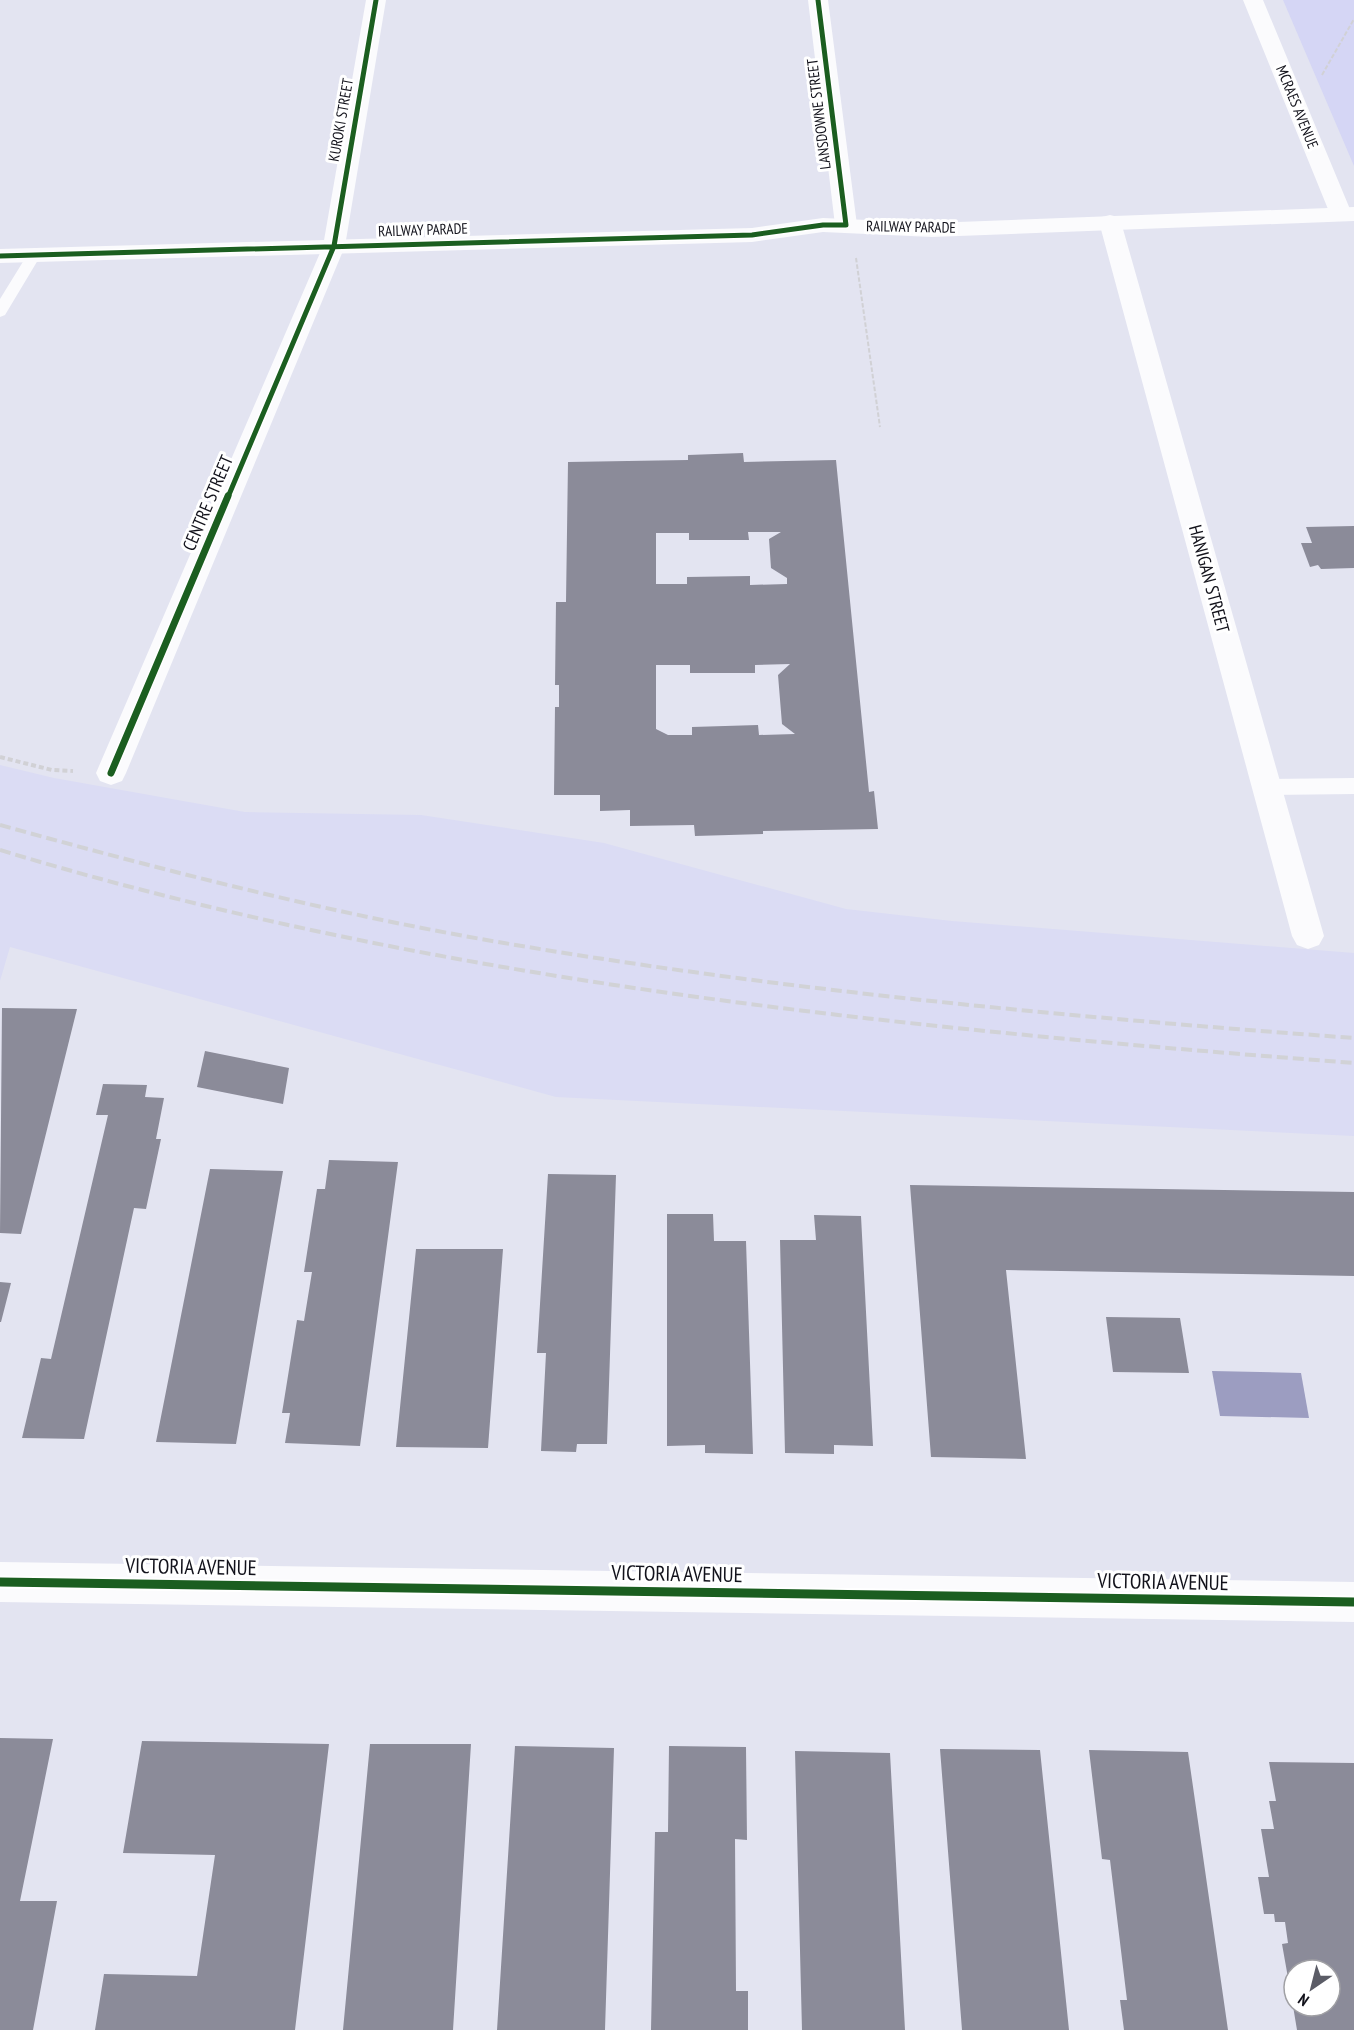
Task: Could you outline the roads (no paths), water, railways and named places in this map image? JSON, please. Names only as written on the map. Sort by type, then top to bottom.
[{"type":"street","name":"KUROKI STREET","points":[[334,246],[376,0]]},
{"type":"street","name":"LANSDOWNE STREET","points":[[818,0],[846,225]]},
{"type":"street","name":"MCRAES AVENUE","points":[[1253,0],[1290,90],[1347,214]]},
{"type":"street","name":"RAILWAY PARADE","points":[[0,256],[752,235],[823,225],[932,230],[1347,214]]},
{"type":"street","name":"HANIGAN STREET","points":[[1110,222],[1308,936]]},
{"type":"street","name":"CENTRE STREET","points":[[111,773],[334,246]]},
{"type":"street","name":"VICTORIA AVENUE","points":[[0,1582],[1354,1602]]},
{"type":"lane","points":[[0,312],[34,255]]},
{"type":"lane","points":[[1267,787],[1354,786]]},
{"type":"railway","points":[[0,825],[187,875],[376,919],[610,960],[928,1001],[1354,1038]]},
{"type":"railway","points":[[0,850],[165,896],[332,934],[501,967],[671,993],[841,1015],[1012,1034],[1354,1063]]}]
